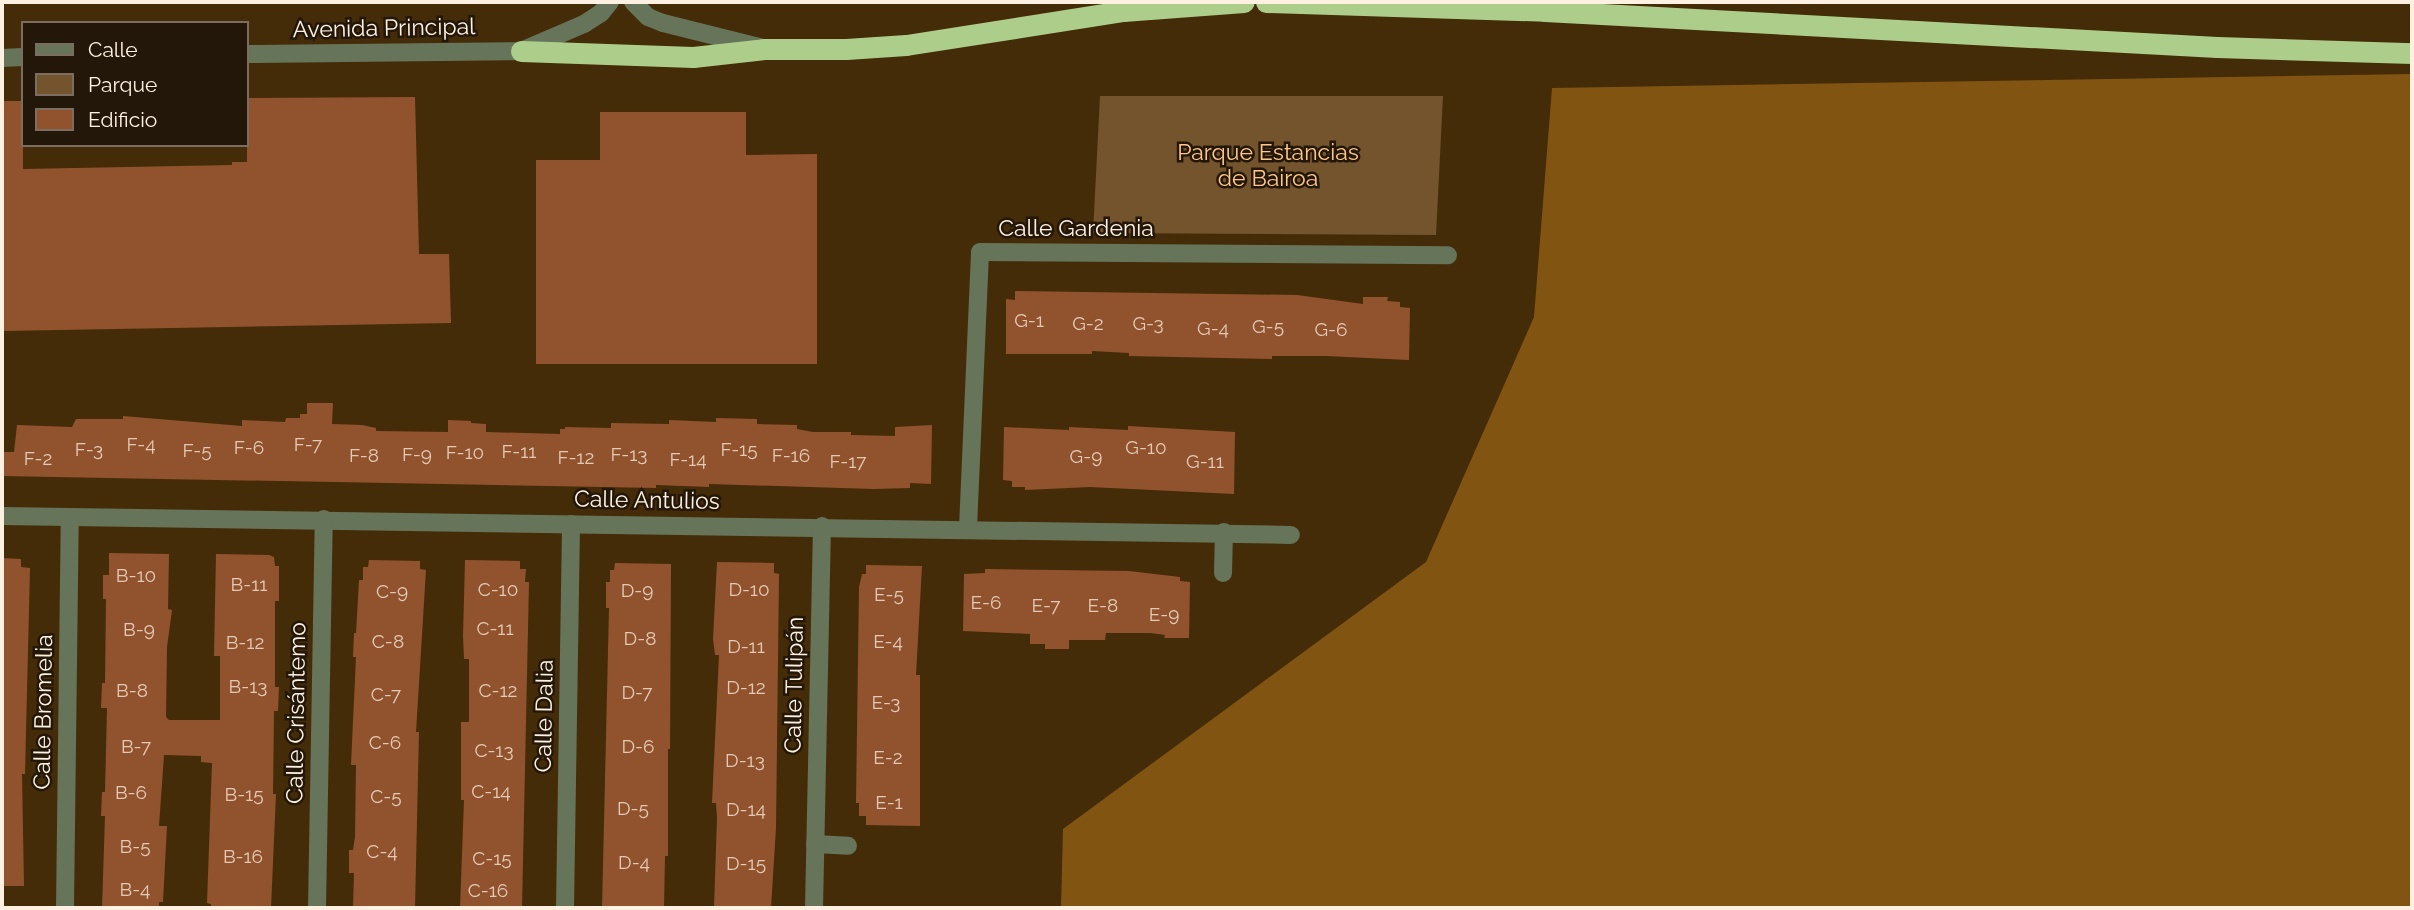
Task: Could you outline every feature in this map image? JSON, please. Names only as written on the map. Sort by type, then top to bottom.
[{"type":"highway","points":[[521,51],[693,57],[764,48],[846,49],[906,45],[1123,11],[1244,2]]},
{"type":"highway","points":[[1266,2],[1545,11],[2217,47],[2412,53]]},
{"type":"street","points":[[521,51],[584,24],[601,13],[610,2]]},
{"type":"street","points":[[633,2],[648,17],[663,23],[764,48]]},
{"type":"street","name":"Avenida Principal","points":[[248,54],[521,51]]},
{"type":"street","points":[[2,58],[21,57]]},
{"type":"street","name":"Calle Gardenia","points":[[968,528],[979,251],[1448,255]]},
{"type":"street","name":"Calle Antulios","points":[[2,516],[968,528],[1291,535]]},
{"type":"street","name":"Calle Bromelia","points":[[65,908],[70,517]]},
{"type":"street","name":"Calle Crisántemo","points":[[317,908],[324,519]]},
{"type":"street","name":"Calle Dalia","points":[[565,908],[571,524]]},
{"type":"street","name":"Calle Tulipán","points":[[814,908],[822,526]]},
{"type":"street","points":[[1223,573],[1224,532]]},
{"type":"street","points":[[815,844],[848,846]]},
{"type":"green space","name":"Parque Estancias de Bairoa","points":[[1100,96],[1443,96],[1436,235],[1093,233]]},
{"type":"shaded area","points":[[2412,74],[2412,908],[1061,908],[1063,829],[1426,562],[1534,317],[1552,88]]},
{"type":"building","points":[[415,97],[419,254],[449,254],[451,323],[2,331],[2,101],[21,101],[23,169],[232,165],[232,162],[247,162],[248,98]]},
{"type":"building","points":[[600,112],[746,112],[746,155],[817,154],[817,364],[536,364],[536,160],[600,160]]},
{"type":"building","points":[[1015,291],[1297,295],[1363,304],[1363,297],[1388,297],[1387,301],[1400,302],[1400,307],[1410,308],[1409,360],[1326,356],[1272,356],[1272,359],[1129,356],[1129,353],[1092,351],[1092,354],[1006,354],[1006,299],[1015,300]]},
{"type":"building","points":[[307,403],[333,403],[332,424],[362,425],[376,428],[376,431],[448,432],[448,420],[486,424],[486,432],[560,434],[560,429],[565,427],[611,428],[611,423],[669,424],[669,420],[716,422],[716,418],[757,419],[757,424],[797,425],[797,429],[813,432],[895,436],[895,427],[932,425],[931,484],[910,483],[910,488],[874,489],[709,484],[709,487],[656,485],[656,488],[2,476],[2,452],[14,452],[17,425],[72,427],[76,419],[123,419],[123,416],[242,426],[242,420],[285,422],[286,418],[300,418],[300,414],[307,414]]},
{"type":"building","points":[[1128,426],[1235,432],[1234,494],[1090,487],[1025,490],[1025,487],[1012,487],[1012,481],[1003,480],[1004,427],[1128,430]]},
{"type":"building","points":[[109,553],[169,554],[168,609],[172,610],[167,647],[166,717],[169,720],[220,720],[220,656],[214,656],[216,554],[269,555],[274,557],[275,566],[279,566],[279,601],[275,601],[275,687],[279,687],[278,711],[274,711],[273,794],[276,794],[271,908],[211,908],[211,904],[207,903],[212,763],[201,762],[201,756],[164,755],[159,826],[167,826],[163,902],[159,902],[159,908],[102,908],[105,816],[101,816],[102,792],[105,792],[107,708],[101,708],[102,683],[105,683],[106,599],[103,599],[103,575],[109,575]]},
{"type":"building","points":[[2,558],[21,559],[21,567],[30,568],[25,774],[22,774],[24,886],[2,886]]},
{"type":"building","points":[[369,560],[420,561],[420,569],[426,570],[416,732],[419,732],[415,908],[353,908],[354,873],[349,873],[349,850],[353,850],[355,837],[356,765],[351,765],[356,657],[353,657],[354,633],[359,580],[363,580],[363,567],[368,567]]},
{"type":"building","points":[[465,560],[520,561],[520,569],[526,569],[525,582],[529,582],[522,908],[460,908],[464,800],[461,800],[461,722],[469,722],[469,659],[464,659],[463,636]]},
{"type":"building","points":[[717,562],[774,563],[774,573],[779,574],[776,828],[771,908],[714,908],[717,818],[716,803],[712,803],[719,655],[715,655],[713,639]]},
{"type":"building","points":[[615,563],[671,564],[668,856],[665,856],[664,908],[602,908],[609,608],[606,608],[606,582],[610,582],[610,570],[614,570]]},
{"type":"building","points":[[866,565],[922,566],[916,675],[920,675],[920,826],[866,825],[866,816],[859,816],[859,803],[856,803],[859,587],[862,574],[866,574]]},
{"type":"building","points":[[985,569],[1129,571],[1180,577],[1180,581],[1190,582],[1189,638],[1164,638],[1165,635],[1151,633],[1106,633],[1105,640],[1069,640],[1069,649],[1045,649],[1045,644],[1030,644],[1030,634],[963,631],[964,574],[985,573]]}]
